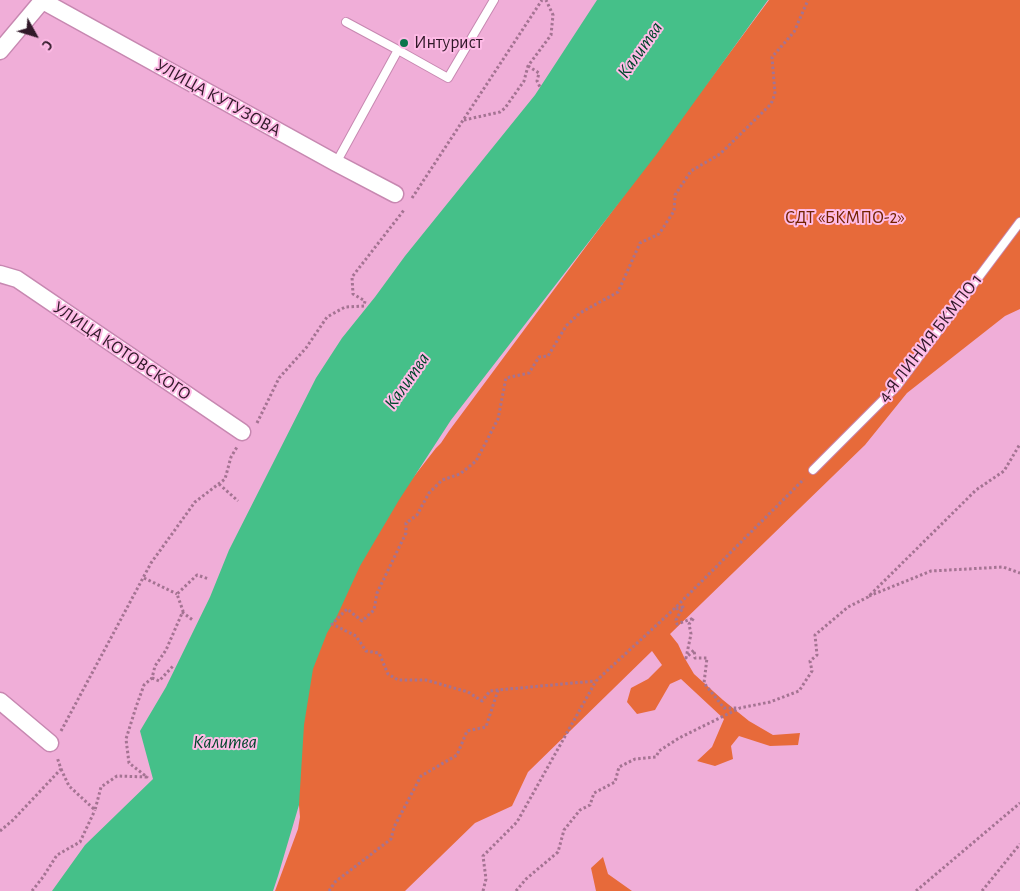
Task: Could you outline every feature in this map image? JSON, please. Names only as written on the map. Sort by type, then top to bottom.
[{"type":"street","name":"УЛИЦА КУТУЗОВА","points":[[0,51],[41,0],[336,164],[395,194]]},
{"type":"street","name":"УЛИЦА КОТОВСКОГО","points":[[0,274],[17,279],[246,433]]},
{"type":"street","points":[[0,701],[50,743]]},
{"type":"lane","points":[[346,22],[448,78],[494,0]]},
{"type":"lane","points":[[336,164],[398,50]]},
{"type":"lane","name":"4-Я ЛИНИЯ БКМПО 1","points":[[813,470],[897,386],[1020,222]]},
{"type":"path","points":[[95,810],[69,786],[50,743],[60,732],[151,563],[195,502],[225,479],[231,457],[279,378],[306,348],[327,316],[345,307],[364,306],[365,301],[353,294],[352,277],[408,204],[542,0]]},
{"type":"path","points":[[464,120],[500,112],[505,108],[524,81],[528,66],[551,34],[553,15],[546,0]]},
{"type":"path","points":[[596,681],[490,690],[482,701],[468,692],[426,680],[398,680],[388,674],[378,652],[366,651],[356,636],[332,624],[346,609],[362,621],[374,610],[378,593],[406,533],[406,523],[416,515],[429,493],[442,480],[460,474],[476,461],[498,419],[506,378],[529,372],[539,356],[548,356],[566,326],[580,313],[618,292],[640,243],[659,234],[674,211],[676,195],[690,171],[720,154],[771,104],[775,94],[772,57],[794,32],[808,0]]},
{"type":"path","points":[[528,66],[539,73],[537,81],[540,87]]},
{"type":"path","points":[[868,596],[976,490],[1004,472],[1020,444]]},
{"type":"path","points":[[483,891],[486,879],[483,856],[517,822],[596,681],[674,609],[813,470]]},
{"type":"path","points":[[219,484],[238,501]]},
{"type":"path","points":[[674,609],[683,607],[676,620],[676,624],[694,618],[689,624],[691,634],[686,658],[694,650],[695,658],[706,658],[704,683],[724,708],[740,708],[770,702],[799,691],[812,671],[810,662],[817,655],[815,635],[848,607],[868,596],[931,571],[1003,567],[1020,573]]},
{"type":"path","points":[[177,594],[197,575],[209,579]]},
{"type":"path","points":[[32,891],[57,855],[80,842],[95,810],[101,787],[117,776],[147,777],[128,763],[126,739],[144,685],[152,678],[155,666],[166,650],[183,611],[177,594],[144,577]]},
{"type":"path","points":[[182,612],[194,621]]},
{"type":"path","points":[[152,678],[159,681],[174,665]]},
{"type":"path","points":[[330,891],[335,882],[391,839],[394,827],[421,776],[457,755],[467,731],[486,727],[498,690]]},
{"type":"path","points":[[516,891],[526,879],[558,852],[564,830],[580,810],[590,805],[594,793],[615,782],[619,767],[635,759],[656,758],[659,751],[679,738],[740,708]]},
{"type":"path","points":[[0,832],[62,769]]},
{"type":"path","points":[[916,891],[1020,803]]},
{"type":"path","points":[[982,891],[1020,844]]},
{"type":"green space","name":"СДТ «БКМПО-2»","points":[[769,0],[1020,0],[1020,309],[1005,316],[907,393],[865,445],[670,634],[678,644],[694,674],[723,700],[749,721],[773,735],[800,733],[798,745],[770,746],[739,736],[731,746],[733,759],[715,766],[697,761],[712,747],[724,719],[681,679],[670,684],[655,710],[637,714],[627,702],[631,688],[648,679],[662,665],[652,651],[528,772],[512,806],[475,823],[405,891],[275,891],[298,829],[300,817],[296,771],[299,686],[361,545],[441,443]]},
{"type":"green space","points":[[603,857],[608,874],[632,891],[596,891],[591,868]]},
{"type":"water","name":"Калитва","points":[[597,0],[768,0],[656,155],[451,420],[399,500],[360,566],[327,633],[313,669],[304,725],[299,805],[273,891],[52,891],[85,845],[153,779],[140,731],[166,687],[210,597],[229,550],[316,378],[342,338],[405,256],[535,95]]},
{"type":"place","name":"Интурист","points":[[404,43]]}]
